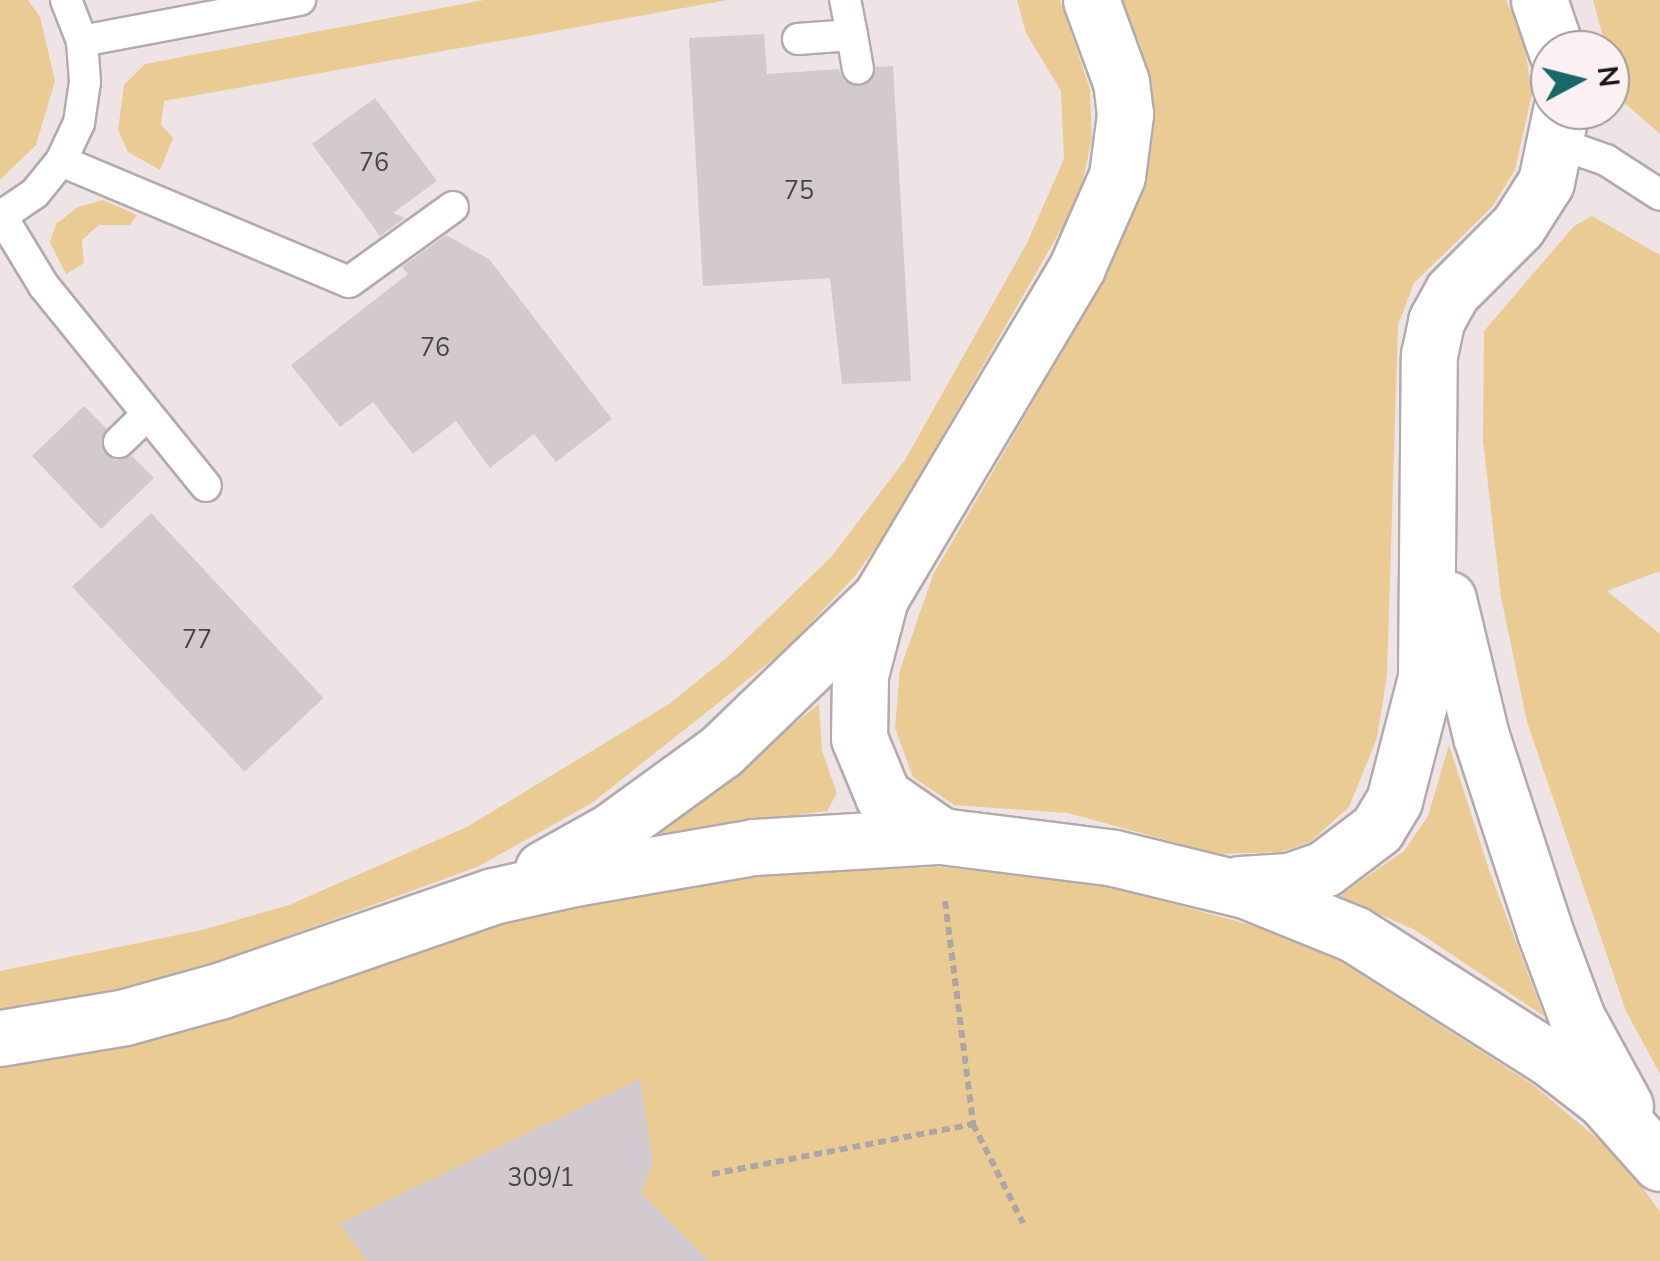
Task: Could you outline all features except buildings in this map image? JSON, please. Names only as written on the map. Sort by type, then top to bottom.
[{"type":"street","points":[[493,896],[611,831],[721,751],[880,598],[1077,267],[1112,192],[1125,114],[1121,82],[1091,0]]},
{"type":"street","points":[[1540,0],[1550,30]]},
{"type":"street","points":[[1212,882],[1289,881],[1324,869],[1377,829],[1394,801],[1422,711],[1431,528],[1429,354],[1436,322],[1452,292],[1518,226],[1546,182],[1559,130]]},
{"type":"street","points":[[1431,528],[1481,736],[1544,932],[1577,1018],[1652,1152]]},
{"type":"street","points":[[880,598],[860,675],[859,738],[882,796],[941,836]]},
{"type":"street","points":[[0,1038],[124,1017],[219,991],[493,896],[754,847],[941,836],[1083,851],[1212,882],[1287,905],[1400,958],[1551,1059],[1652,1152]]},
{"type":"lane","points":[[66,0],[82,41],[86,82],[79,123],[61,161],[35,193],[1,217],[44,286],[206,486]]},
{"type":"lane","points":[[82,41],[300,0]]},
{"type":"lane","points":[[845,0],[858,68]]},
{"type":"lane","points":[[798,39],[852,35]]},
{"type":"lane","points":[[1564,130],[1660,195]]},
{"type":"lane","points":[[61,161],[349,282],[453,207]]},
{"type":"lane","points":[[119,442],[147,415]]},
{"type":"path","points":[[941,836],[973,1124],[1024,1223]]},
{"type":"path","points":[[712,1174],[973,1124]]},
{"type":"shaded area","points":[[0,0],[28,0],[40,17],[55,81],[36,145],[0,180]]},
{"type":"shaded area","points":[[484,0],[728,0],[164,101],[161,125],[173,138],[160,170],[128,152],[118,130],[124,85],[145,64]]},
{"type":"shaded area","points":[[1017,0],[1060,0],[1090,89],[1092,139],[1079,198],[890,527],[855,576],[786,649],[592,803],[477,867],[211,964],[118,989],[0,1009],[0,971],[202,930],[289,905],[467,827],[669,704],[731,654],[832,556],[905,460],[1027,243],[1064,159],[1061,91],[1026,33]]},
{"type":"shaded area","points":[[1120,0],[1506,0],[1523,36],[1530,103],[1515,170],[1492,207],[1414,283],[1398,325],[1387,675],[1377,738],[1349,807],[1310,842],[1281,852],[1217,854],[1068,813],[954,805],[913,777],[895,728],[900,670],[933,575],[1108,273],[1147,179],[1154,112],[1141,46]]},
{"type":"shaded area","points":[[1593,0],[1660,0],[1660,134],[1630,108],[1630,30],[1601,30]]},
{"type":"shaded area","points":[[103,200],[137,215],[130,225],[99,225],[82,240],[84,263],[66,274],[50,242],[56,224],[78,207]]},
{"type":"shaded area","points":[[1592,216],[1660,255],[1660,571],[1607,591],[1660,634],[1660,1074],[1626,1011],[1527,722],[1501,597],[1483,441],[1484,331],[1574,226]]},
{"type":"shaded area","points":[[819,704],[822,751],[837,793],[827,811],[657,834]]},
{"type":"shaded area","points":[[1449,745],[1489,870],[1544,1016],[1415,930],[1339,896],[1404,851],[1428,816]]},
{"type":"shaded area","points":[[940,867],[1078,881],[1149,897],[1283,934],[1338,960],[1532,1084],[1622,1159],[1660,1212],[1660,1261],[0,1261],[0,1066],[131,1043],[227,1017],[500,923],[580,905],[757,875]]}]
